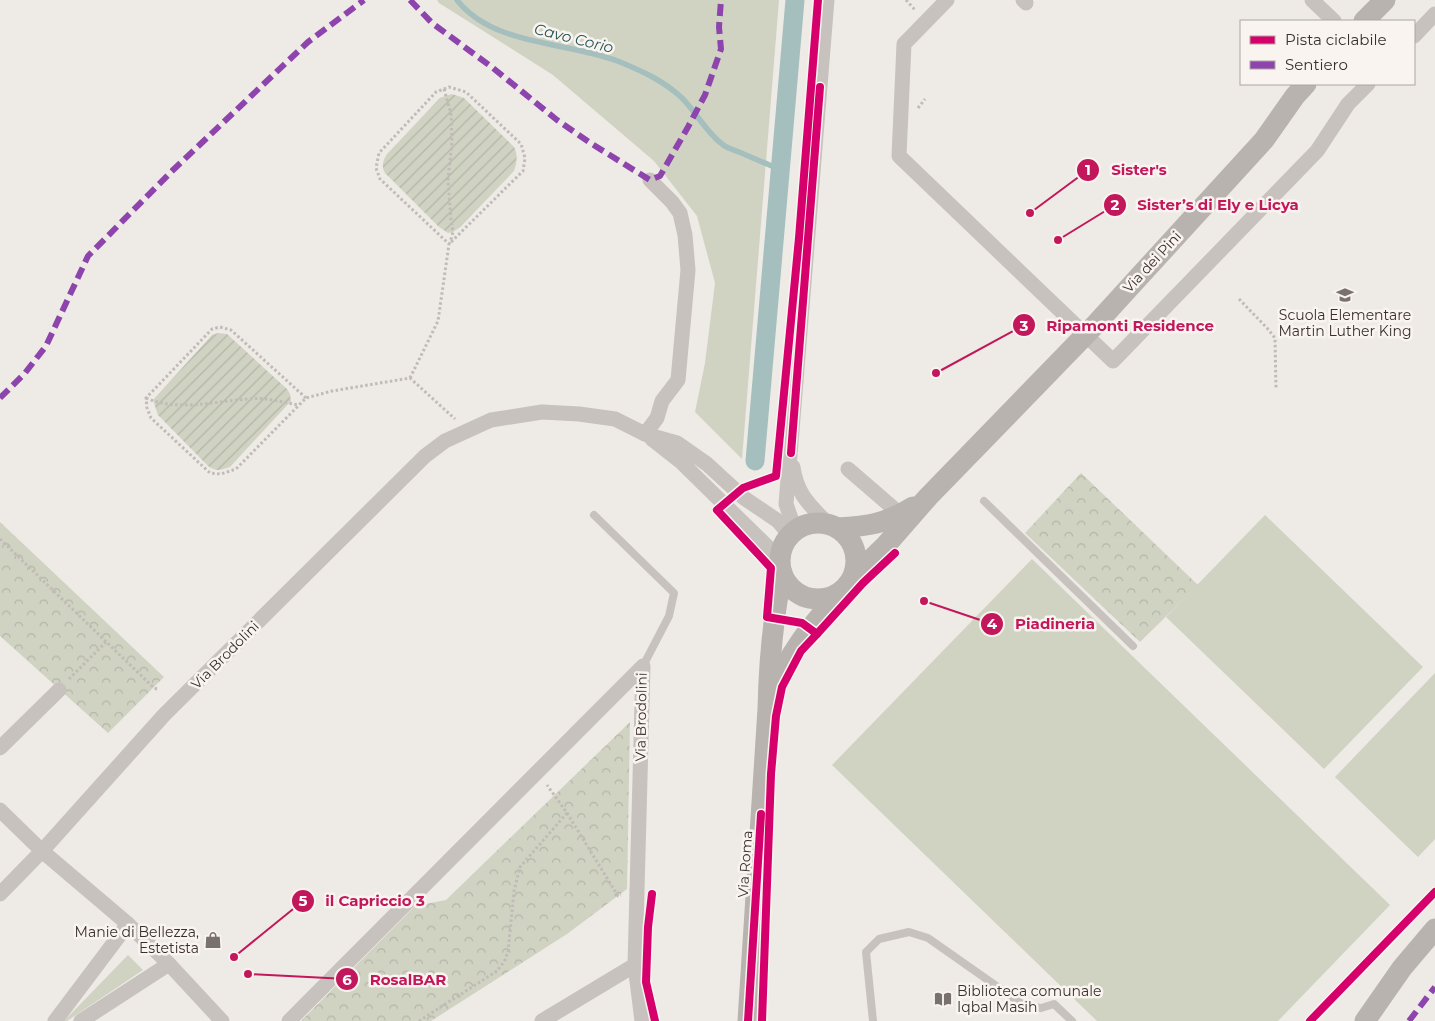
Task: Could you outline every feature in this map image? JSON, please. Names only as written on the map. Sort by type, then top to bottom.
[{"type":"street","points":[[792,533],[786,504],[827,0]]},
{"type":"street","points":[[947,0],[904,44],[899,156],[1113,361],[1317,151],[1348,104],[1367,85]]},
{"type":"street","points":[[1312,0],[1333,20]]},
{"type":"street","points":[[1365,20],[1385,0]]},
{"type":"street","points":[[1415,35],[1435,14]]},
{"type":"street","name":"Via dei Pini","points":[[849,583],[886,545],[928,497],[1085,335],[1264,140],[1305,85]]},
{"type":"street","points":[[645,434],[657,418],[662,401],[678,380],[688,270],[685,235],[680,213],[650,180]]},
{"type":"street","name":"Via Brodolini","points":[[0,894],[42,851],[164,715],[425,456],[445,441],[491,420],[542,412],[579,414],[615,419],[645,434],[677,443],[708,464],[744,498],[792,533]]},
{"type":"street","name":"Via Brodolini","points":[[645,434],[680,462],[781,566]]},
{"type":"street","points":[[791,453],[795,482],[804,500],[846,535],[856,555],[856,566],[849,583],[832,597],[817,599],[802,596],[790,586],[781,566],[782,546],[792,533],[805,525],[817,522],[833,526]]},
{"type":"street","points":[[848,469],[900,514]]},
{"type":"street","name":"Via dei Pini","points":[[833,526],[870,526],[894,518],[928,497]]},
{"type":"street","name":"Via Roma","points":[[748,1021],[769,671],[774,613],[781,566]]},
{"type":"street","name":"Via Roma","points":[[768,709],[781,672],[810,626],[849,583]]},
{"type":"street","name":"Via Brodolini","points":[[290,1021],[643,666]]},
{"type":"street","name":"Via Brodolini","points":[[642,1021],[635,965],[643,666]]},
{"type":"street","points":[[0,748],[59,690]]},
{"type":"street","points":[[0,810],[42,851],[128,924],[169,964],[222,1021]]},
{"type":"street","points":[[55,1021],[128,924]]},
{"type":"street","points":[[1365,1021],[1402,968],[1435,929]]},
{"type":"street","points":[[81,1021],[169,964]]},
{"type":"street","points":[[542,1021],[635,965]]},
{"type":"lane","points":[[984,501],[1133,646]]},
{"type":"lane","points":[[594,515],[674,593],[669,616],[643,666]]},
{"type":"lane","points":[[873,1021],[866,952],[879,939],[909,932],[928,938],[1025,1006],[1041,1008],[1054,1004],[1072,1021]]},
{"type":"path","points":[[449,87],[466,92],[521,144],[526,158],[523,171],[449,244],[380,179],[376,168],[379,153],[436,92],[449,87]]},
{"type":"path","points":[[410,378],[438,321],[449,244],[453,232],[448,179],[452,142],[451,114],[444,90]]},
{"type":"path","points":[[1239,299],[1268,328],[1275,338],[1276,390]]},
{"type":"path","points":[[306,398],[231,330],[220,327],[212,329],[146,398],[151,418],[210,473],[221,474],[236,468],[306,398],[332,391],[410,378]]},
{"type":"path","points":[[410,378],[455,419],[437,429],[445,441]]},
{"type":"path","points":[[146,398],[158,403],[176,405],[251,398],[280,400],[299,405]]},
{"type":"path","points":[[0,540],[157,689]]},
{"type":"path","points":[[59,690],[106,642]]},
{"type":"path","points":[[538,773],[567,813],[618,896],[636,894]]},
{"type":"path","points":[[419,1021],[493,974],[501,966],[508,952],[514,890],[520,867],[567,813]]},
{"type":"green space","points":[[437,0],[779,0],[742,459],[695,412],[705,363],[715,283],[697,216],[654,161],[553,75]]},
{"type":"green space","points":[[452,94],[464,98],[514,147],[517,159],[514,171],[460,227],[448,233],[439,227],[385,173],[383,165],[387,154],[440,98]]},
{"type":"green space","points":[[218,333],[227,334],[287,389],[291,401],[230,467],[219,470],[208,466],[158,415],[153,400],[212,335]]},
{"type":"green space","points":[[1081,473],[1198,585],[1140,642],[1025,533]]},
{"type":"green space","points":[[1265,515],[1423,667],[1324,769],[1166,617]]},
{"type":"green space","points":[[0,522],[164,677],[108,733],[0,636]]},
{"type":"green space","points":[[1032,559],[1390,905],[1278,1021],[1097,1021],[832,765]]},
{"type":"green space","points":[[1435,673],[1435,839],[1418,857],[1335,777]]},
{"type":"green space","points":[[630,722],[627,889],[567,934],[431,1021],[301,1021],[415,906],[446,900]]},
{"type":"green space","points":[[128,955],[143,970],[67,1021],[64,1021]]},
{"type":"waterway","name":"Cavo Corio","points":[[457,0],[472,15],[491,27],[511,35],[600,55],[653,77],[668,86],[682,98],[711,134],[728,148],[781,170]]},
{"type":"waterway","points":[[755,461],[795,0]]},
{"type":"marked path","points":[[0,398],[25,373],[46,346],[88,256],[172,171],[308,42],[364,0]]},
{"type":"marked path","points":[[410,0],[432,23],[493,68],[557,120],[650,180],[660,176],[705,95],[721,49],[719,27],[721,0]]},
{"type":"marked path","points":[[1409,1021],[1435,987]]},
{"type":"cycle path","points":[[762,1021],[771,774],[776,716],[782,687],[801,651],[817,634],[802,623],[767,617],[771,568],[717,510],[743,488],[776,476],[799,238],[818,0]]},
{"type":"cycle path","points":[[791,453],[820,87]]},
{"type":"cycle path","points":[[817,634],[863,583],[895,553]]},
{"type":"cycle path","points":[[748,1021],[761,814]]},
{"type":"cycle path","points":[[1310,1021],[1435,892]]},
{"type":"cycle path","points":[[652,894],[648,927],[646,982],[655,1021]]},
{"type":"place","name":"Sister's","points":[[1030,213]]},
{"type":"place","name":"Sister’s di Ely e Licya","points":[[1058,240]]},
{"type":"place","name":"Scuola Elementare Martin Luther King","points":[[1345,295]]},
{"type":"place","name":"Ripamonti Residence","points":[[936,373]]},
{"type":"place","name":"Piadineria","points":[[924,601]]},
{"type":"place","name":"Manie di Bellezza, Estetista","points":[[213,940]]},
{"type":"place","name":"il Capriccio 3","points":[[234,957]]},
{"type":"place","name":"RosalBAR","points":[[248,974]]},
{"type":"place","name":"Biblioteca comunale Iqbal Masih","points":[[943,999]]}]
